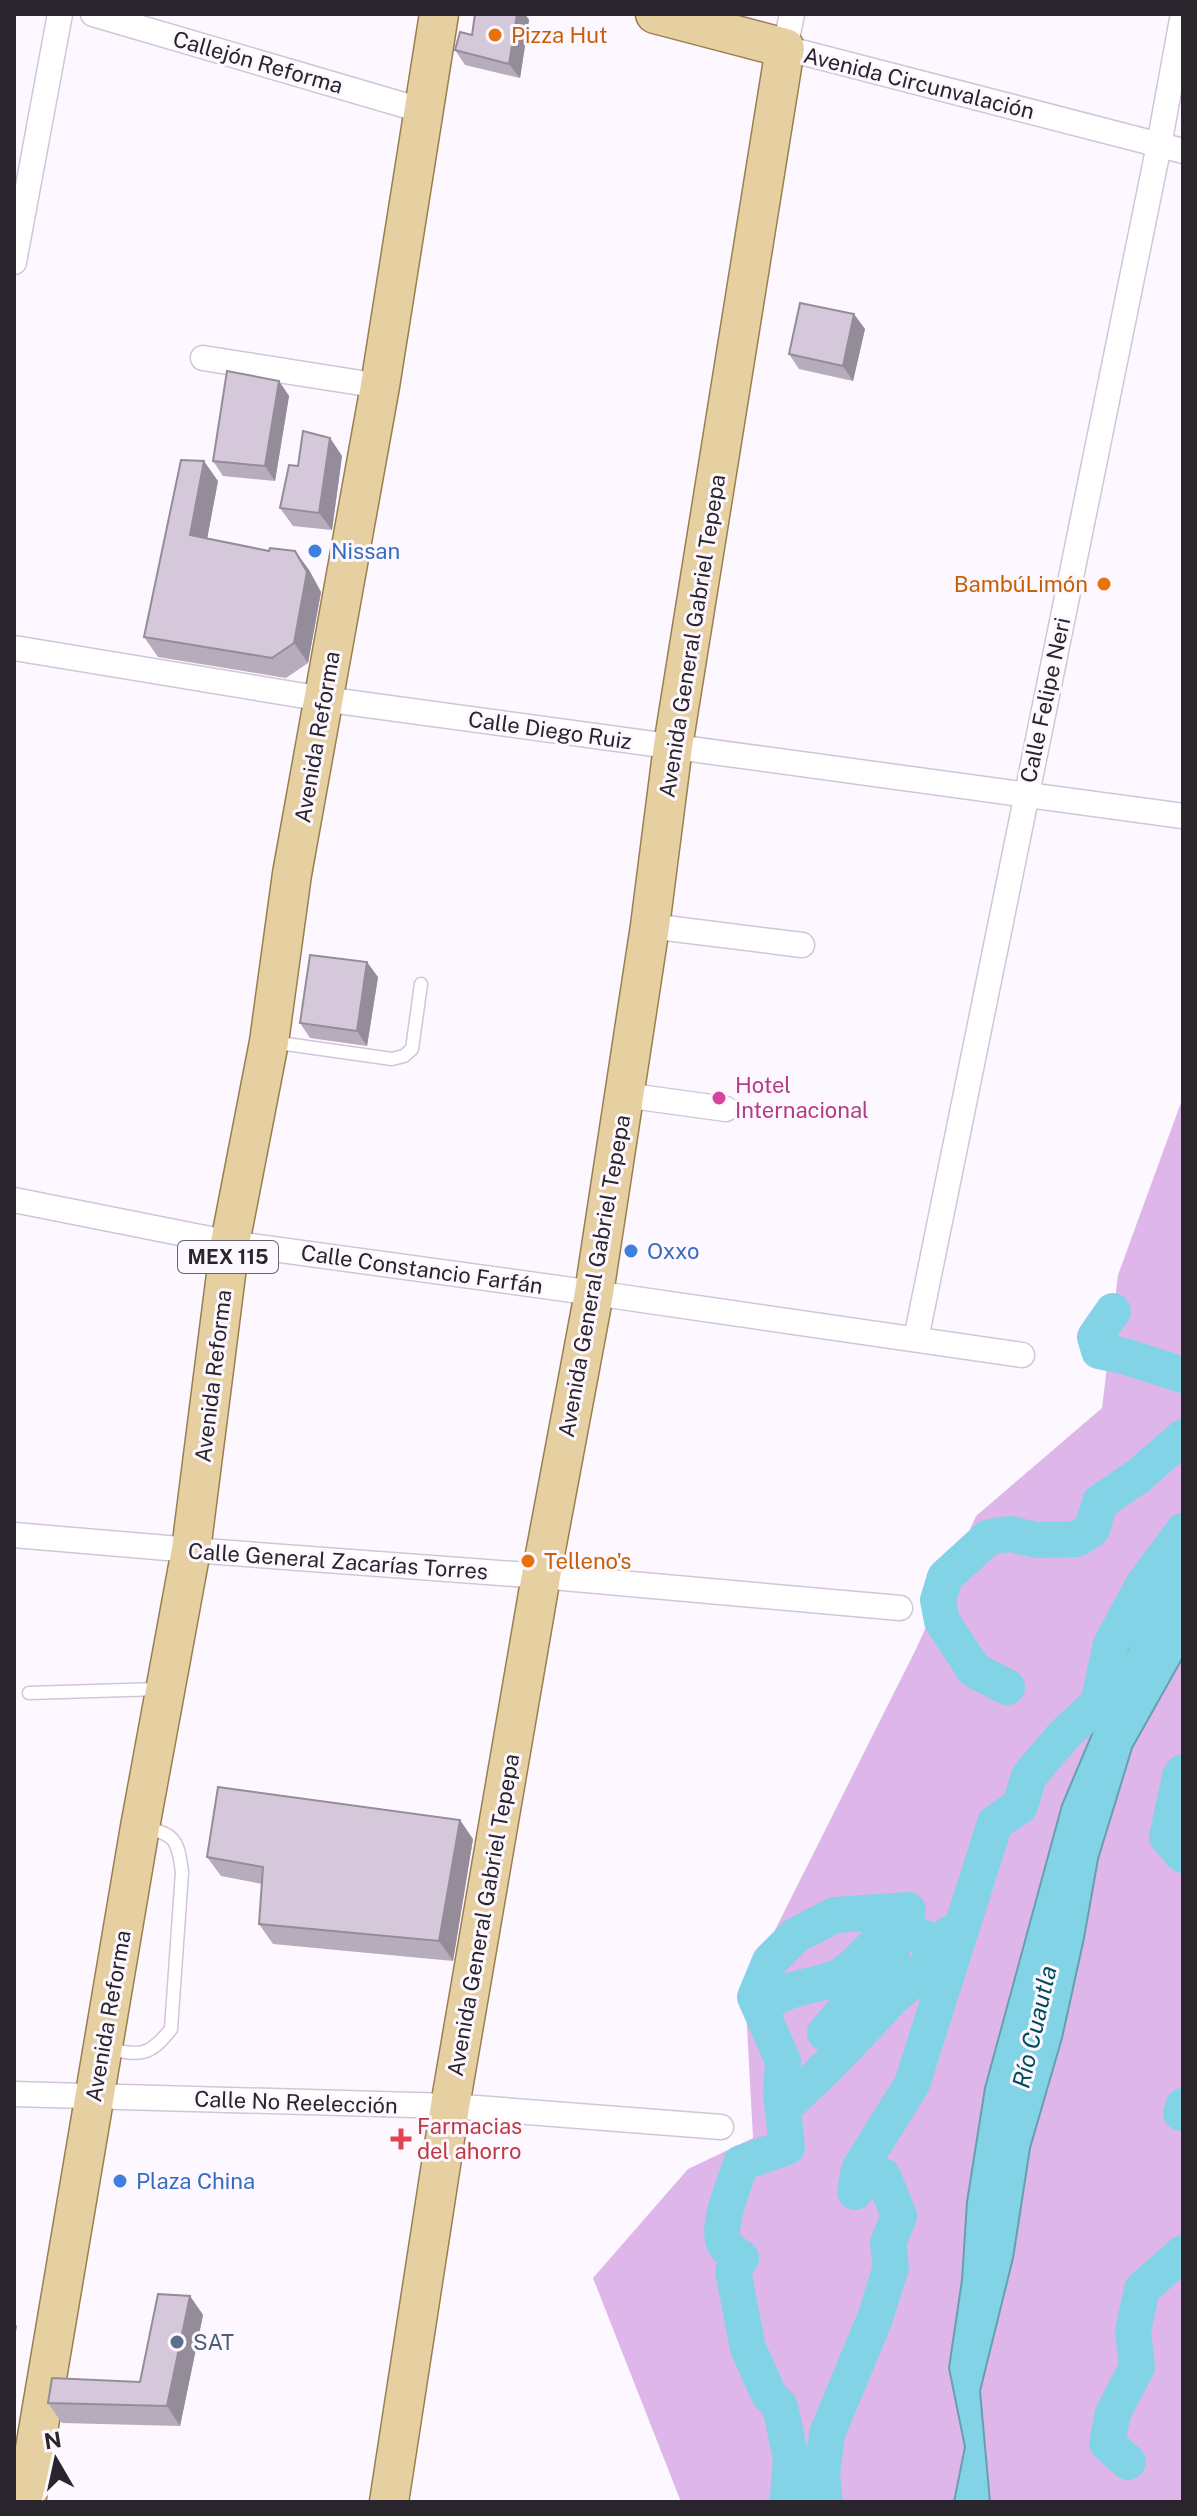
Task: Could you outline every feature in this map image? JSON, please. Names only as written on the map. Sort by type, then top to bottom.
[{"type":"main road","name":"Avenida Reforma","points":[[26,2502],[140,1827],[191,1550],[230,1243],[269,1042],[292,874],[380,386],[439,14]]},
{"type":"main road","name":"Avenida Circunvalación","points":[[655,14],[788,31]]},
{"type":"main road","name":"Avenida General Gabriel Tepepa","points":[[389,2502],[450,2106],[541,1576],[594,1293],[650,926],[673,746],[788,31]]},
{"type":"street","points":[[14,262],[60,14]]},
{"type":"street","name":"Callejón Reforma","points":[[93,14],[424,111]]},
{"type":"street","name":"Calle Felipe Neri","points":[[916,1339],[1183,14]]},
{"type":"street","name":"Avenida Circunvalación","points":[[788,31],[1183,151]]},
{"type":"street","points":[[203,358],[380,386]]},
{"type":"street","name":"Calle Diego Ruiz","points":[[14,648],[323,699],[1183,816]]},
{"type":"street","points":[[650,926],[802,945]]},
{"type":"street","points":[[624,1095],[726,1109]]},
{"type":"street","name":"Calle Constancio Farfán","points":[[14,1200],[230,1243],[1022,1355]]},
{"type":"street","name":"Calle General Zacarías Torres","points":[[14,1535],[541,1576],[900,1608]]},
{"type":"street","name":"Calle No Reelección","points":[[14,2094],[450,2106],[721,2127]]},
{"type":"lane","points":[[269,1042],[392,1059],[404,1056],[412,1049],[421,984]]},
{"type":"lane","points":[[29,1693],[166,1688]]},
{"type":"lane","points":[[102,2048],[136,2055],[156,2048],[171,2029],[182,1872],[180,1852],[175,1840],[163,1831],[140,1827]]},
{"type":"shaded area","points":[[1183,1097],[1183,2502],[681,2502],[593,2278],[688,2169],[753,2138],[745,1990],[917,1647],[976,1516],[1102,1408],[1118,1275]]},
{"type":"water","name":"Río Cuautla","points":[[1183,1519],[1183,1657],[1132,1748],[1098,1859],[1062,2038],[1030,2148],[1013,2258],[980,2391],[990,2502],[954,2502],[965,2447],[949,2368],[962,2280],[967,2202],[985,2088],[1062,1805]]},
{"type":"building","points":[[475,14],[517,14],[509,64],[455,50],[460,32],[472,35]]},
{"type":"building","points":[[800,303],[854,314],[843,366],[789,354]]},
{"type":"building","points":[[227,371],[279,381],[265,466],[213,461]]},
{"type":"building","points":[[303,431],[330,438],[319,513],[280,508],[289,465],[298,466]]},
{"type":"building","points":[[181,460],[204,461],[190,535],[269,551],[270,548],[295,551],[307,572],[294,643],[272,658],[144,637]]},
{"type":"building","points":[[310,955],[367,962],[357,1031],[300,1023]]},
{"type":"building","points":[[218,1787],[460,1820],[439,1941],[259,1924],[263,1867],[207,1857]]},
{"type":"building","points":[[158,2294],[190,2296],[167,2406],[48,2403],[52,2378],[140,2382]]},
{"type":"waterway","points":[[1113,1311],[1095,1337],[1099,1351],[1183,1375]]},
{"type":"waterway","points":[[1007,1687],[974,1670],[942,1621],[938,1600],[945,1577],[989,1537],[1009,1534],[1037,1540],[1077,1539],[1092,1529],[1100,1502],[1137,1477],[1183,1437]]},
{"type":"waterway","points":[[855,2192],[859,2169],[912,2084],[995,1823],[1020,1806],[1029,1776],[1063,1736],[1098,1703],[1111,1644],[1143,1585],[1183,1531]]},
{"type":"waterway","points":[[1183,1772],[1167,1837],[1183,1855]]},
{"type":"waterway","points":[[792,2502],[788,2497],[791,2459],[780,2406],[769,2395],[748,2348],[733,2271],[741,2258],[726,2245],[722,2232],[725,2212],[741,2163],[787,2147],[781,2093],[783,2061],[755,1997],[770,1961],[796,1935],[835,1915],[908,1910]]},
{"type":"waterway","points":[[762,2013],[768,2004],[785,1993],[840,1976],[895,1925],[935,1943],[961,1927]]},
{"type":"waterway","points":[[783,2108],[924,1969],[935,1943]]},
{"type":"waterway","points":[[825,2033],[892,1957]]},
{"type":"waterway","points":[[1181,2113],[1183,2106]]},
{"type":"waterway","points":[[825,2502],[822,2475],[827,2434],[875,2318],[891,2267],[888,2243],[899,2216],[883,2176]]},
{"type":"waterway","points":[[1128,2462],[1107,2443],[1113,2413],[1137,2367],[1133,2331],[1142,2289],[1183,2253]]},
{"type":"place","name":"Pizza Hut","points":[[495,35]]},
{"type":"place","name":"Nissan","points":[[315,551]]},
{"type":"place","name":"BambúLimón","points":[[1104,584]]},
{"type":"place","name":"Hotel Internacional","points":[[719,1098]]},
{"type":"place","name":"Oxxo","points":[[631,1251]]},
{"type":"place","name":"Telleno's","points":[[528,1561]]},
{"type":"place","name":"Farmacias del ahorro","points":[[401,2139]]},
{"type":"place","name":"Plaza China","points":[[120,2181]]},
{"type":"place","name":"SAT","points":[[177,2342]]}]
